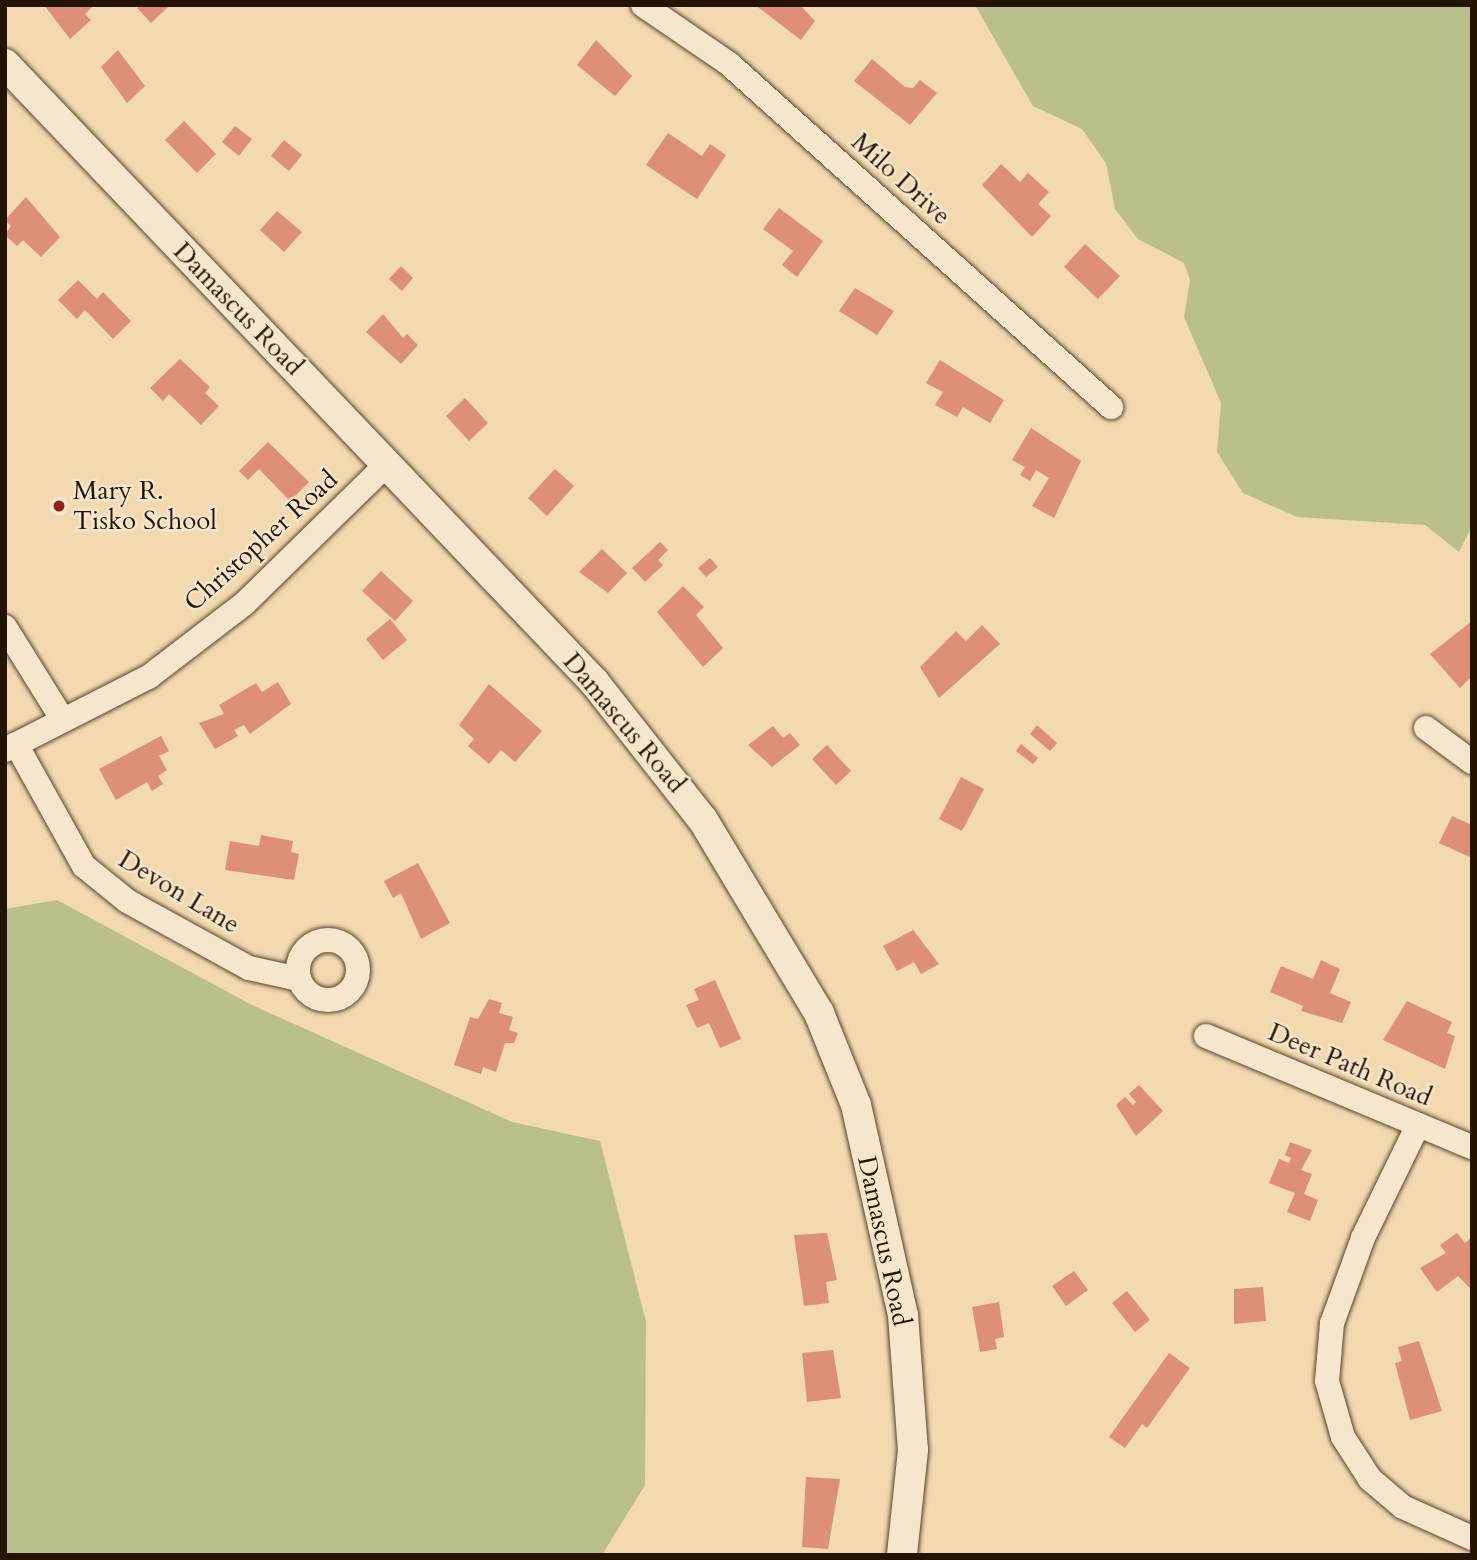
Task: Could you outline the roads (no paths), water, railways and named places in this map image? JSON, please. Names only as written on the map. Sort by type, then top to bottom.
[{"type":"street","name":"Milo Drive","points":[[643,5],[728,62],[1111,407]]},
{"type":"street","name":"Damascus Road","points":[[5,64],[595,683],[704,820],[819,1013],[856,1105],[903,1315],[913,1450],[902,1555]]},
{"type":"street","name":"Christopher Road","points":[[11,747],[150,676],[244,604],[387,464]]},
{"type":"street","points":[[5,627],[63,720]]},
{"type":"street","points":[[1426,728],[1472,762]]},
{"type":"street","name":"Devon Lane","points":[[11,747],[83,866],[127,901],[249,968],[286,980],[299,978]]},
{"type":"street","name":"Deer Path Road","points":[[1206,1036],[1472,1147]]},
{"type":"street","points":[[1418,1125],[1350,1275],[1332,1323],[1327,1381],[1343,1437],[1370,1479],[1403,1507],[1472,1538]]},
{"type":"place","name":"Mary R. Tisko School","points":[[59,506]]}]
